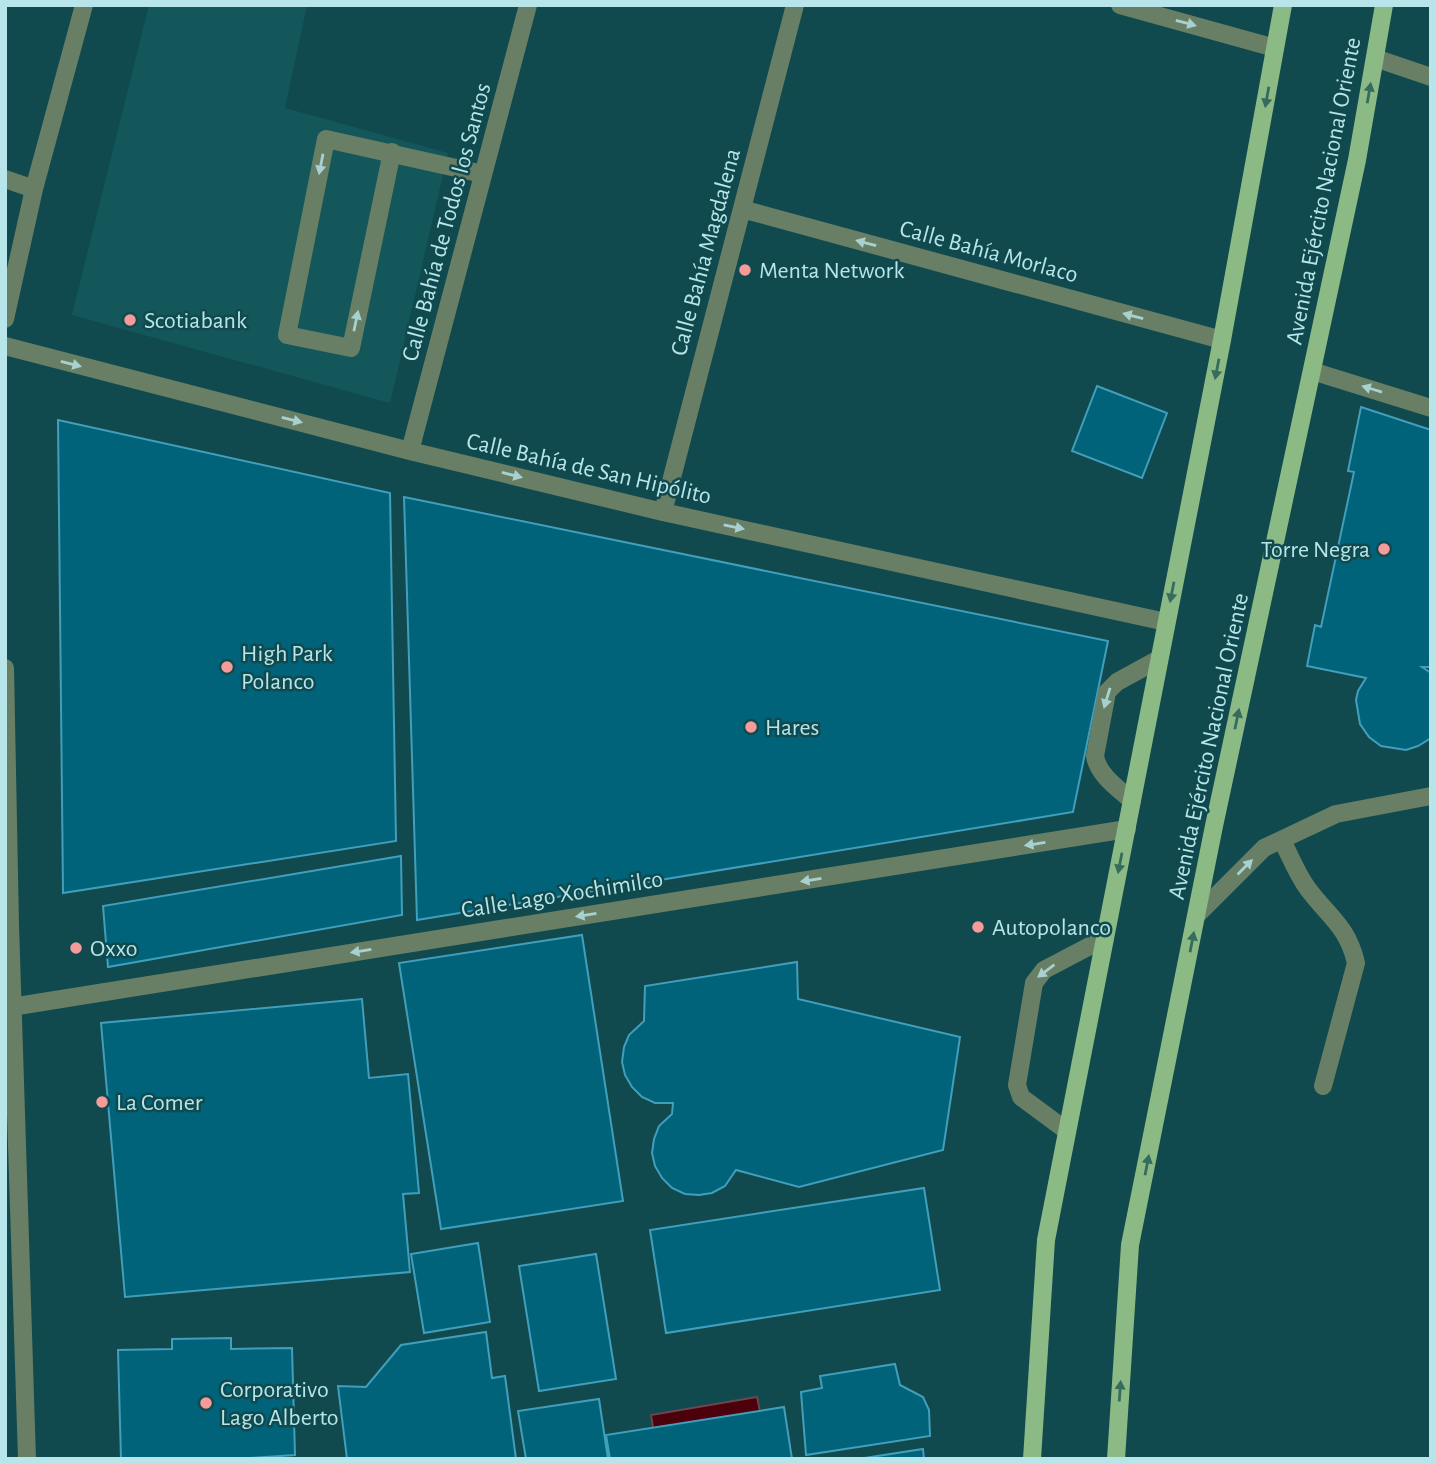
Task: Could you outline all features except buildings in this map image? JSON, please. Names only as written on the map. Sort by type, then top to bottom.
[{"type":"main road","points":[[1032,1459],[1046,1240],[1222,340],[1283,5]]},
{"type":"main road","name":"Avenida Ejército Nacional Oriente","points":[[1116,1459],[1130,1245],[1357,160],[1384,5]]},
{"type":"street","points":[[5,319],[34,189],[84,5]]},
{"type":"street","name":"Calle Bahía de Todos los Santos","points":[[410,451],[528,5]]},
{"type":"street","name":"Calle Bahía Magdalena","points":[[663,512],[795,5]]},
{"type":"street","points":[[1120,5],[1275,48]]},
{"type":"street","points":[[1375,58],[1431,77]]},
{"type":"street","points":[[392,152],[351,348],[287,335],[326,139],[392,152],[484,174]]},
{"type":"street","points":[[5,179],[34,189]]},
{"type":"street","name":"Calle Bahía Morlaco","points":[[742,209],[1222,340]]},
{"type":"street","name":"Calle Bahía de San Hipólito","points":[[5,346],[410,451],[663,512],[1166,622]]},
{"type":"street","points":[[1312,372],[1431,408]]},
{"type":"street","points":[[1132,801],[1097,765],[1095,756],[1107,692],[1117,682],[1159,659]]},
{"type":"street","points":[[5,668],[9,1008],[27,1459]]},
{"type":"street","points":[[1197,915],[1264,848],[1336,814],[1431,796]]},
{"type":"street","name":"Calle Lago Xochimilco","points":[[9,1008],[1127,829]]},
{"type":"street","points":[[1282,840],[1307,888],[1346,933],[1356,963],[1323,1086]]},
{"type":"street","points":[[1067,1131],[1018,1092],[1034,984],[1044,970],[1105,939]]},
{"type":"shaded area","points":[[149,5],[307,5],[285,108],[448,153],[390,403],[72,315]]},
{"type":"shaded area","points":[[757,1397],[768,1450],[658,1459],[651,1415]]},
{"type":"place","name":"Menta Network","points":[[745,270]]},
{"type":"place","name":"Scotiabank","points":[[130,320]]},
{"type":"place","name":"Torre Negra","points":[[1384,549]]},
{"type":"place","name":"High Park Polanco","points":[[227,667]]},
{"type":"place","name":"Hares","points":[[751,727]]},
{"type":"place","name":"Autopolanco","points":[[978,927]]},
{"type":"place","name":"Oxxo","points":[[76,948]]},
{"type":"place","name":"La Comer","points":[[102,1102]]},
{"type":"place","name":"Corporativo Lago Alberto","points":[[206,1403]]}]
